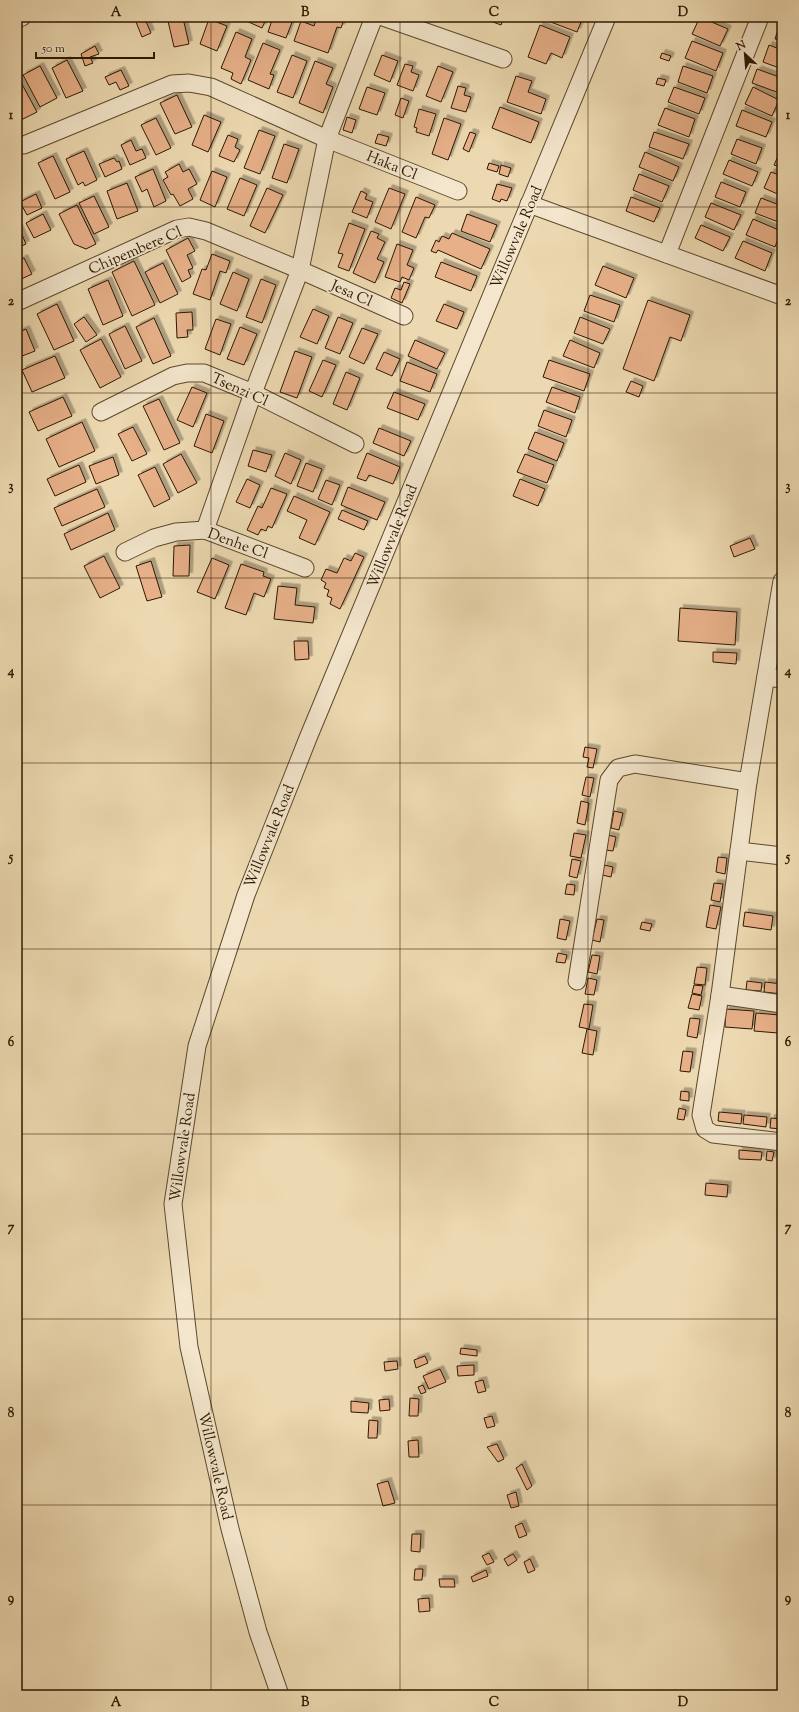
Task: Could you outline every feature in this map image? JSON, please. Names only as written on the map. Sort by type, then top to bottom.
[{"type":"street","points":[[17,19],[22,17]]},
{"type":"street","points":[[205,530],[252,394],[300,270],[327,139],[374,17]]},
{"type":"street","points":[[383,17],[503,59]]},
{"type":"street","name":"Willowvale Road","points":[[280,1695],[258,1632],[230,1529],[189,1347],[173,1204],[197,1046],[248,887],[317,716],[607,17]]},
{"type":"street","points":[[667,254],[760,17]]},
{"type":"street","name":"Haka Cl","points":[[24,145],[172,84],[189,83],[211,87],[327,139],[458,191]]},
{"type":"street","points":[[529,204],[782,296]]},
{"type":"street","name":"Chipembere Cl","points":[[17,302],[177,229],[189,227],[206,231],[300,270]]},
{"type":"street","name":"Jesa Cl","points":[[300,270],[404,316]]},
{"type":"street","name":"Tsenzi Cl","points":[[101,412],[173,376],[187,373],[204,373],[252,394],[355,444]]},
{"type":"street","name":"Denhe Cl","points":[[125,552],[154,538],[176,532],[205,530],[305,568]]},
{"type":"street","points":[[782,581],[774,678],[748,782],[720,995],[701,1115],[705,1129],[713,1134],[782,1142]]},
{"type":"street","points":[[576,981],[609,780],[618,768],[635,764],[748,782]]},
{"type":"street","points":[[739,851],[782,856]]},
{"type":"street","points":[[720,995],[782,1004]]},
{"type":"building","points":[[134,17],[144,17],[151,33],[142,37]]},
{"type":"building","points":[[245,17],[267,17],[262,28],[244,20]]},
{"type":"building","points":[[273,17],[294,17],[286,38],[268,32]]},
{"type":"building","points":[[317,17],[345,17],[341,28],[337,27],[328,53],[294,41],[301,21],[314,26]]},
{"type":"building","points":[[486,17],[504,17],[501,25],[485,19]]},
{"type":"building","points":[[549,17],[583,17],[577,32],[548,21]]},
{"type":"building","points":[[700,17],[728,29],[720,46],[692,34]]},
{"type":"building","points":[[717,17],[733,17],[731,22]]},
{"type":"building","points":[[183,18],[189,44],[174,47],[168,21]]},
{"type":"building","points":[[209,19],[227,26],[217,51],[200,44]]},
{"type":"building","points":[[780,23],[782,24],[782,41],[775,39]]},
{"type":"building","points":[[540,25],[570,37],[562,58],[551,53],[546,64],[528,57]]},
{"type":"building","points":[[236,32],[252,39],[245,57],[251,60],[241,84],[231,79],[233,73],[221,68]]},
{"type":"building","points":[[692,41],[723,53],[716,71],[685,58]]},
{"type":"building","points":[[263,43],[280,50],[270,74],[274,75],[269,89],[248,80]]},
{"type":"building","points":[[769,45],[782,50],[782,69],[763,62]]},
{"type":"building","points":[[95,46],[99,54],[90,57],[93,63],[85,66],[81,54]]},
{"type":"building","points":[[662,53],[671,56],[669,61],[660,58]]},
{"type":"building","points":[[292,55],[307,61],[293,98],[277,92]]},
{"type":"building","points":[[382,55],[398,61],[390,82],[374,75]]},
{"type":"building","points":[[67,60],[83,91],[66,98],[52,68]]},
{"type":"building","points":[[315,61],[333,68],[326,84],[333,87],[323,113],[299,103]]},
{"type":"building","points":[[405,64],[413,66],[411,72],[419,75],[413,91],[397,85]]},
{"type":"building","points":[[40,66],[57,98],[40,107],[23,75]]},
{"type":"building","points":[[438,66],[453,72],[441,102],[426,96]]},
{"type":"building","points":[[683,66],[713,76],[707,93],[678,82]]},
{"type":"building","points":[[757,69],[782,78],[782,94],[752,83]]},
{"type":"building","points":[[121,70],[129,86],[120,90],[116,82],[109,85],[105,77]]},
{"type":"building","points":[[17,75],[37,112],[17,122]]},
{"type":"building","points":[[516,76],[532,81],[528,92],[546,99],[541,114],[507,102]]},
{"type":"building","points":[[658,78],[666,80],[664,86],[656,84]]},
{"type":"building","points":[[458,86],[466,88],[464,95],[471,97],[466,112],[451,108]]},
{"type":"building","points":[[367,87],[385,93],[377,115],[359,109]]},
{"type":"building","points":[[674,87],[705,98],[699,114],[668,102]]},
{"type":"building","points":[[753,87],[779,100],[772,116],[745,104]]},
{"type":"building","points":[[177,95],[192,127],[175,134],[160,103]]},
{"type":"building","points":[[401,98],[409,101],[403,118],[395,115]]},
{"type":"building","points":[[500,107],[539,122],[531,143],[492,128]]},
{"type":"building","points":[[665,108],[695,119],[689,137],[658,125]]},
{"type":"building","points":[[419,109],[436,114],[429,136],[416,132],[417,128],[414,127]]},
{"type":"building","points":[[742,110],[772,122],[766,137],[736,126]]},
{"type":"building","points":[[204,115],[221,122],[208,152],[192,145]]},
{"type":"building","points":[[347,117],[356,120],[352,133],[343,130]]},
{"type":"building","points":[[156,118],[171,148],[156,155],[141,125]]},
{"type":"building","points":[[444,118],[461,124],[448,160],[432,154]]},
{"type":"building","points":[[259,130],[275,136],[260,174],[244,168]]},
{"type":"building","points":[[470,132],[476,134],[469,152],[463,149]]},
{"type":"building","points":[[654,132],[689,144],[683,159],[649,147]]},
{"type":"building","points":[[378,134],[389,137],[386,146],[375,143]]},
{"type":"building","points":[[228,135],[238,139],[235,147],[240,150],[234,162],[219,156]]},
{"type":"building","points":[[737,139],[762,148],[756,164],[731,154]]},
{"type":"building","points":[[131,140],[136,151],[142,149],[146,158],[130,165],[121,145]]},
{"type":"building","points":[[284,144],[299,149],[287,183],[272,178]]},
{"type":"building","points":[[84,151],[97,180],[85,186],[83,182],[78,185],[66,159]]},
{"type":"building","points":[[645,152],[679,167],[673,181],[639,167]]},
{"type":"building","points":[[780,152],[782,153],[782,168],[774,165]]},
{"type":"building","points":[[53,156],[70,192],[55,199],[38,163]]},
{"type":"building","points":[[114,158],[117,162],[119,161],[122,169],[105,177],[99,164]]},
{"type":"building","points":[[729,160],[758,172],[752,186],[723,174]]},
{"type":"building","points":[[489,163],[499,166],[497,172],[487,169]]},
{"type":"building","points":[[179,164],[183,172],[189,169],[197,184],[188,189],[193,199],[180,206],[173,194],[171,195],[163,180],[168,177],[165,172]]},
{"type":"building","points":[[501,165],[511,168],[508,177],[499,174]]},
{"type":"building","points":[[153,169],[166,201],[154,207],[147,189],[142,192],[135,177]]},
{"type":"building","points":[[212,171],[227,177],[215,207],[200,200]]},
{"type":"building","points":[[771,172],[782,176],[782,196],[764,188]]},
{"type":"building","points":[[639,174],[669,186],[662,202],[633,190]]},
{"type":"building","points":[[240,178],[257,185],[244,216],[227,209]]},
{"type":"building","points":[[721,182],[746,192],[740,207],[715,197]]},
{"type":"building","points":[[127,183],[138,211],[117,219],[107,191]]},
{"type":"building","points":[[497,184],[512,188],[507,201],[501,199],[500,202],[492,199]]},
{"type":"building","points":[[267,188],[283,195],[265,233],[250,226]]},
{"type":"building","points":[[389,188],[405,194],[391,229],[375,222]]},
{"type":"building","points":[[361,191],[367,194],[365,199],[373,202],[367,218],[352,212]]},
{"type":"building","points":[[36,194],[42,208],[27,215],[20,202]]},
{"type":"building","points":[[94,196],[109,227],[94,234],[79,203]]},
{"type":"building","points":[[416,197],[435,205],[429,218],[425,217],[416,238],[402,232]]},
{"type":"building","points":[[631,197],[660,208],[654,222],[626,211]]},
{"type":"building","points":[[761,198],[782,206],[781,223],[755,213]]},
{"type":"building","points":[[711,203],[741,215],[734,230],[705,217]]},
{"type":"building","points":[[77,205],[96,244],[86,249],[74,244],[59,214]]},
{"type":"building","points":[[43,214],[51,230],[34,238],[26,223]]},
{"type":"building","points":[[467,214],[497,225],[490,242],[461,231]]},
{"type":"building","points":[[753,219],[781,231],[775,247],[746,235]]},
{"type":"building","points":[[349,223],[365,229],[349,271],[338,267],[343,254],[338,253]]},
{"type":"building","points":[[701,225],[730,237],[723,251],[695,238]]},
{"type":"building","points":[[19,228],[26,244],[17,248],[17,229]]},
{"type":"building","points":[[371,231],[379,234],[377,238],[385,242],[377,259],[384,262],[375,283],[353,273]]},
{"type":"building","points":[[452,233],[490,249],[481,269],[438,250],[436,253],[431,251],[436,240],[439,242],[442,236],[449,239]]},
{"type":"building","points":[[188,238],[195,251],[187,255],[193,268],[188,270],[191,277],[182,282],[166,250]]},
{"type":"building","points":[[743,241],[772,253],[765,271],[735,258]]},
{"type":"building","points":[[397,244],[413,250],[407,265],[414,268],[409,280],[402,277],[400,282],[385,277]]},
{"type":"building","points":[[212,254],[230,261],[226,273],[220,271],[210,300],[193,294],[202,269],[206,270]]},
{"type":"building","points":[[24,258],[32,274],[17,281],[17,262]]},
{"type":"building","points":[[134,261],[155,305],[132,316],[112,272]]},
{"type":"building","points":[[441,262],[477,276],[471,291],[435,277]]},
{"type":"building","points":[[163,263],[178,294],[160,303],[145,272]]},
{"type":"building","points":[[603,266],[634,278],[626,298],[595,285]]},
{"type":"building","points":[[233,272],[249,279],[237,311],[220,304]]},
{"type":"building","points":[[261,279],[276,285],[262,323],[246,317]]},
{"type":"building","points":[[108,280],[123,316],[103,325],[88,289]]},
{"type":"building","points":[[404,282],[410,284],[402,303],[391,298],[395,288],[401,290]]},
{"type":"building","points":[[590,295],[620,305],[614,322],[584,311]]},
{"type":"building","points":[[648,300],[690,315],[681,341],[670,337],[654,381],[623,369]]},
{"type":"building","points":[[57,304],[74,341],[54,350],[37,314]]},
{"type":"building","points":[[444,304],[464,312],[457,329],[436,321]]},
{"type":"building","points":[[313,309],[329,316],[317,344],[300,337]]},
{"type":"building","points":[[192,312],[193,330],[187,330],[188,337],[177,338],[176,313]]},
{"type":"building","points":[[84,317],[97,335],[86,342],[74,324]]},
{"type":"building","points":[[338,317],[353,323],[340,354],[325,348]]},
{"type":"building","points":[[580,317],[610,329],[603,344],[574,333]]},
{"type":"building","points":[[154,318],[171,356],[153,364],[136,327]]},
{"type":"building","points":[[216,319],[231,324],[220,355],[205,349]]},
{"type":"building","points":[[125,326],[142,361],[125,369],[109,334]]},
{"type":"building","points":[[240,327],[257,334],[244,365],[227,359]]},
{"type":"building","points":[[362,328],[378,334],[364,364],[349,357]]},
{"type":"building","points":[[26,329],[35,351],[17,358],[17,333]]},
{"type":"building","points":[[101,339],[121,377],[100,388],[80,350]]},
{"type":"building","points":[[415,340],[445,353],[437,369],[408,356]]},
{"type":"building","points":[[570,340],[600,353],[594,368],[563,356]]},
{"type":"building","points":[[295,351],[312,357],[297,398],[280,392]]},
{"type":"building","points":[[384,352],[400,359],[392,376],[376,369]]},
{"type":"building","points":[[55,356],[65,378],[32,392],[22,370]]},
{"type":"building","points":[[323,360],[336,365],[322,397],[309,391]]},
{"type":"building","points":[[549,360],[590,374],[584,391],[543,377]]},
{"type":"building","points":[[407,362],[437,374],[430,392],[400,381]]},
{"type":"building","points":[[346,372],[360,378],[347,410],[333,404]]},
{"type":"building","points":[[631,381],[643,386],[639,397],[626,392]]},
{"type":"building","points":[[192,387],[207,393],[193,427],[177,420]]},
{"type":"building","points":[[552,387],[580,397],[575,413],[546,402]]},
{"type":"building","points":[[394,392],[425,404],[418,420],[387,408]]},
{"type":"building","points":[[63,397],[72,416],[38,431],[29,412]]},
{"type":"building","points":[[159,399],[180,443],[164,450],[143,406]]},
{"type":"building","points":[[544,410],[572,420],[566,437],[538,426]]},
{"type":"building","points":[[206,414],[224,421],[212,453],[194,446]]},
{"type":"building","points":[[82,422],[95,451],[59,467],[46,439]]},
{"type":"building","points":[[133,427],[147,454],[132,461],[118,434]]},
{"type":"building","points":[[379,428],[411,441],[404,456],[373,443]]},
{"type":"building","points":[[535,432],[564,443],[557,461],[528,449]]},
{"type":"building","points":[[253,450],[272,455],[266,472],[248,466]]},
{"type":"building","points":[[285,453],[301,460],[291,484],[275,476]]},
{"type":"building","points":[[367,453],[400,467],[393,484],[369,475],[366,481],[357,478]]},
{"type":"building","points":[[181,454],[197,483],[178,493],[163,464]]},
{"type":"building","points":[[525,454],[554,465],[547,483],[517,472]]},
{"type":"building","points":[[113,457],[119,475],[96,484],[89,466]]},
{"type":"building","points":[[306,463],[322,469],[313,492],[297,486]]},
{"type":"building","points":[[79,465],[86,482],[55,496],[47,479]]},
{"type":"building","points":[[155,467],[170,499],[154,507],[138,475]]},
{"type":"building","points":[[247,479],[260,485],[250,508],[236,502]]},
{"type":"building","points":[[520,479],[545,489],[538,506],[513,496]]},
{"type":"building","points":[[326,480],[340,485],[332,505],[318,499]]},
{"type":"building","points":[[348,487],[385,502],[377,520],[341,505]]},
{"type":"building","points":[[271,488],[287,494],[272,528],[268,526],[266,531],[261,529],[258,535],[247,530],[258,506],[262,508]]},
{"type":"building","points":[[97,489],[105,507],[62,526],[54,508]]},
{"type":"building","points":[[294,496],[330,512],[315,545],[299,538],[307,520],[287,511]]},
{"type":"building","points":[[342,510],[368,521],[364,530],[338,519]]},
{"type":"building","points":[[108,513],[115,530],[71,550],[64,534]]},
{"type":"building","points":[[750,538],[755,549],[734,557],[730,546]]},
{"type":"building","points":[[190,545],[189,576],[173,576],[174,546]]},
{"type":"building","points":[[355,553],[364,557],[340,609],[330,604],[332,598],[327,596],[329,590],[324,588],[326,583],[321,580],[326,569],[337,573],[344,558],[351,561]]},
{"type":"building","points":[[104,556],[120,588],[100,598],[84,566]]},
{"type":"building","points":[[212,558],[229,565],[215,599],[197,592]]},
{"type":"building","points":[[151,561],[162,597],[147,601],[136,566]]},
{"type":"building","points":[[241,564],[264,572],[263,576],[271,579],[264,597],[254,593],[246,615],[225,608]]},
{"type":"building","points":[[278,586],[297,588],[295,605],[315,607],[313,623],[274,619]]},
{"type":"building","points":[[680,608],[737,612],[735,645],[678,641]]},
{"type":"building","points":[[294,641],[308,641],[309,659],[295,660]]},
{"type":"building","points":[[713,652],[737,653],[736,664],[713,662]]},
{"type":"building","points":[[585,747],[597,749],[593,768],[587,767],[589,758],[583,757]]},
{"type":"building","points":[[586,777],[594,778],[590,797],[582,795]]},
{"type":"building","points":[[581,801],[589,803],[585,825],[577,823]]},
{"type":"building","points":[[614,811],[623,813],[619,830],[611,828]]},
{"type":"building","points":[[574,833],[586,835],[581,858],[570,856]]},
{"type":"building","points":[[608,835],[616,837],[613,851],[605,850]]},
{"type":"building","points":[[718,857],[727,858],[725,874],[716,872]]},
{"type":"building","points":[[572,859],[581,861],[577,878],[569,876]]},
{"type":"building","points":[[604,865],[613,867],[611,877],[602,875]]},
{"type":"building","points":[[714,883],[723,884],[720,902],[711,900]]},
{"type":"building","points":[[567,884],[575,885],[574,895],[565,894]]},
{"type":"building","points":[[710,905],[721,907],[716,929],[706,927]]},
{"type":"building","points":[[745,912],[773,916],[771,930],[743,926]]},
{"type":"building","points":[[560,919],[570,921],[566,940],[557,938]]},
{"type":"building","points":[[597,919],[604,920],[600,942],[592,940]]},
{"type":"building","points":[[642,922],[652,924],[650,931],[640,929]]},
{"type":"building","points":[[558,953],[567,955],[565,963],[556,962]]},
{"type":"building","points":[[592,955],[600,956],[597,974],[588,972]]},
{"type":"building","points":[[697,967],[707,968],[705,985],[694,984]]},
{"type":"building","points":[[588,978],[597,980],[594,995],[585,994]]},
{"type":"building","points":[[747,981],[762,983],[761,991],[746,990]]},
{"type":"building","points":[[765,982],[782,984],[782,994],[764,992]]},
{"type":"building","points":[[694,985],[703,986],[701,995],[692,993]]},
{"type":"building","points":[[692,994],[702,996],[699,1010],[688,1008]]},
{"type":"building","points":[[584,1004],[593,1005],[589,1029],[579,1027]]},
{"type":"building","points":[[726,1009],[754,1011],[752,1029],[725,1027]]},
{"type":"building","points":[[756,1013],[780,1015],[778,1033],[754,1031]]},
{"type":"building","points":[[690,1018],[700,1019],[697,1038],[687,1036]]},
{"type":"building","points":[[587,1029],[597,1031],[593,1055],[582,1053]]},
{"type":"building","points":[[683,1051],[693,1052],[690,1072],[680,1071]]},
{"type":"building","points":[[681,1091],[689,1092],[689,1101],[680,1100]]},
{"type":"building","points":[[679,1108],[686,1110],[684,1120],[677,1119]]},
{"type":"building","points":[[719,1112],[742,1114],[741,1124],[718,1121]]},
{"type":"building","points":[[744,1115],[767,1117],[766,1127],[743,1124]]},
{"type":"building","points":[[771,1118],[782,1119],[782,1129],[770,1128]]},
{"type":"building","points":[[739,1150],[762,1152],[761,1160],[739,1159]]},
{"type":"building","points":[[767,1151],[774,1152],[772,1161],[766,1160]]},
{"type":"building","points":[[706,1183],[728,1185],[727,1197],[705,1195]]},
{"type":"building","points":[[461,1348],[477,1350],[477,1356],[460,1354]]},
{"type":"building","points":[[425,1356],[428,1363],[416,1368],[414,1360]]},
{"type":"building","points":[[397,1361],[398,1369],[385,1371],[384,1362]]},
{"type":"building","points":[[474,1365],[474,1375],[458,1376],[457,1366]]},
{"type":"building","points":[[440,1369],[446,1382],[429,1389],[423,1376]]},
{"type":"building","points":[[483,1380],[486,1391],[478,1393],[475,1382]]},
{"type":"building","points":[[423,1385],[426,1392],[421,1394],[418,1387]]},
{"type":"building","points":[[410,1398],[419,1399],[418,1416],[409,1416]]},
{"type":"building","points":[[389,1399],[390,1410],[380,1411],[379,1400]]},
{"type":"building","points":[[351,1401],[369,1403],[368,1413],[351,1412]]},
{"type":"building","points":[[492,1416],[495,1426],[487,1428],[484,1418]]},
{"type":"building","points":[[369,1420],[378,1421],[377,1438],[368,1438]]},
{"type":"building","points":[[418,1440],[419,1457],[409,1457],[408,1441]]},
{"type":"building","points":[[497,1444],[504,1459],[498,1462],[487,1447]]},
{"type":"building","points":[[522,1464],[532,1486],[527,1490],[516,1468]]},
{"type":"building","points":[[388,1481],[395,1503],[383,1506],[377,1484]]},
{"type":"building","points":[[516,1492],[519,1506],[511,1508],[507,1495]]},
{"type":"building","points":[[522,1523],[527,1535],[519,1538],[515,1526]]},
{"type":"building","points":[[412,1534],[421,1534],[420,1552],[411,1551]]},
{"type":"building","points":[[489,1553],[494,1562],[487,1565],[482,1556]]},
{"type":"building","points":[[513,1554],[517,1560],[508,1566],[504,1559]]},
{"type":"building","points":[[530,1559],[535,1570],[528,1573],[524,1562]]},
{"type":"building","points":[[415,1569],[423,1569],[422,1580],[414,1580]]},
{"type":"building","points":[[486,1570],[488,1576],[473,1582],[471,1577]]},
{"type":"building","points":[[439,1579],[454,1579],[455,1587],[440,1587]]},
{"type":"building","points":[[429,1598],[430,1611],[419,1612],[418,1599]]}]
